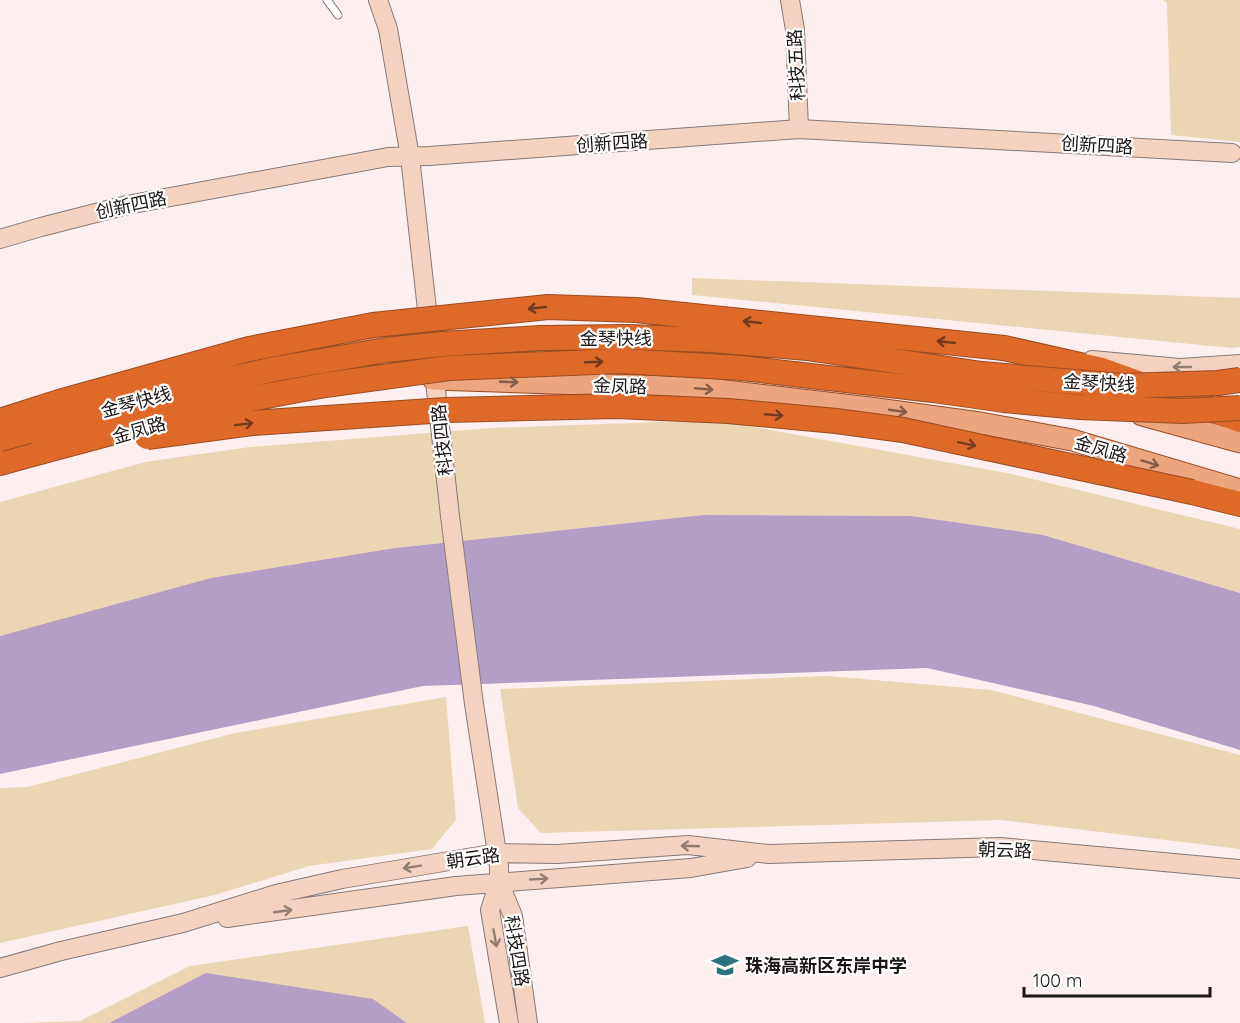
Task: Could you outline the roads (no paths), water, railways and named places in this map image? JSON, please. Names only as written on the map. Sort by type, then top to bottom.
[{"type":"highway","points":[[0,421],[59,402],[249,349],[373,325],[548,307],[636,310],[1004,348],[1102,370],[1240,420]]},
{"type":"highway","name":"金琴快线","points":[[0,439],[194,387],[275,369],[386,350],[540,338],[628,337],[735,342],[807,348],[982,374],[1121,386],[1218,383],[1240,380]]},
{"type":"highway","name":"金琴快线","points":[[0,462],[212,406],[326,385],[449,368],[621,361],[742,368],[1079,407],[1183,411],[1240,408]]},
{"type":"highway","points":[[40,452],[252,423],[446,410],[617,406],[728,411],[903,430],[1240,504]]},
{"type":"main road","points":[[0,428],[154,382],[330,345],[430,334],[513,331],[842,367],[1086,400],[1240,442]]},
{"type":"main road","name":"金凤路","points":[[0,471],[166,421],[342,384],[435,379],[700,388],[980,423],[1072,440],[1240,490]]},
{"type":"street","name":"科技四路","points":[[378,0],[388,29],[410,157],[450,516],[474,705],[497,853],[499,882],[513,916],[528,1023]]},
{"type":"street","name":"科技五路","points":[[790,0],[795,30],[799,129]]},
{"type":"street","name":"创新四路","points":[[0,239],[127,205],[388,157],[799,129],[1232,153]]},
{"type":"street","points":[[1004,348],[1074,358],[1180,368],[1240,364]]},
{"type":"street","name":"朝云路","points":[[0,968],[183,923],[276,894],[342,879],[497,853],[557,854],[688,845],[769,854],[1000,847],[1240,869]]},
{"type":"street","name":"朝云路","points":[[183,923],[456,886],[691,868],[769,854]]},
{"type":"street","name":"科技四路","points":[[499,882],[490,910],[509,1023]]},
{"type":"lane","points":[[327,0],[338,15]]},
{"type":"place","name":"珠海高新区东岸中学","points":[[725,965]]}]
